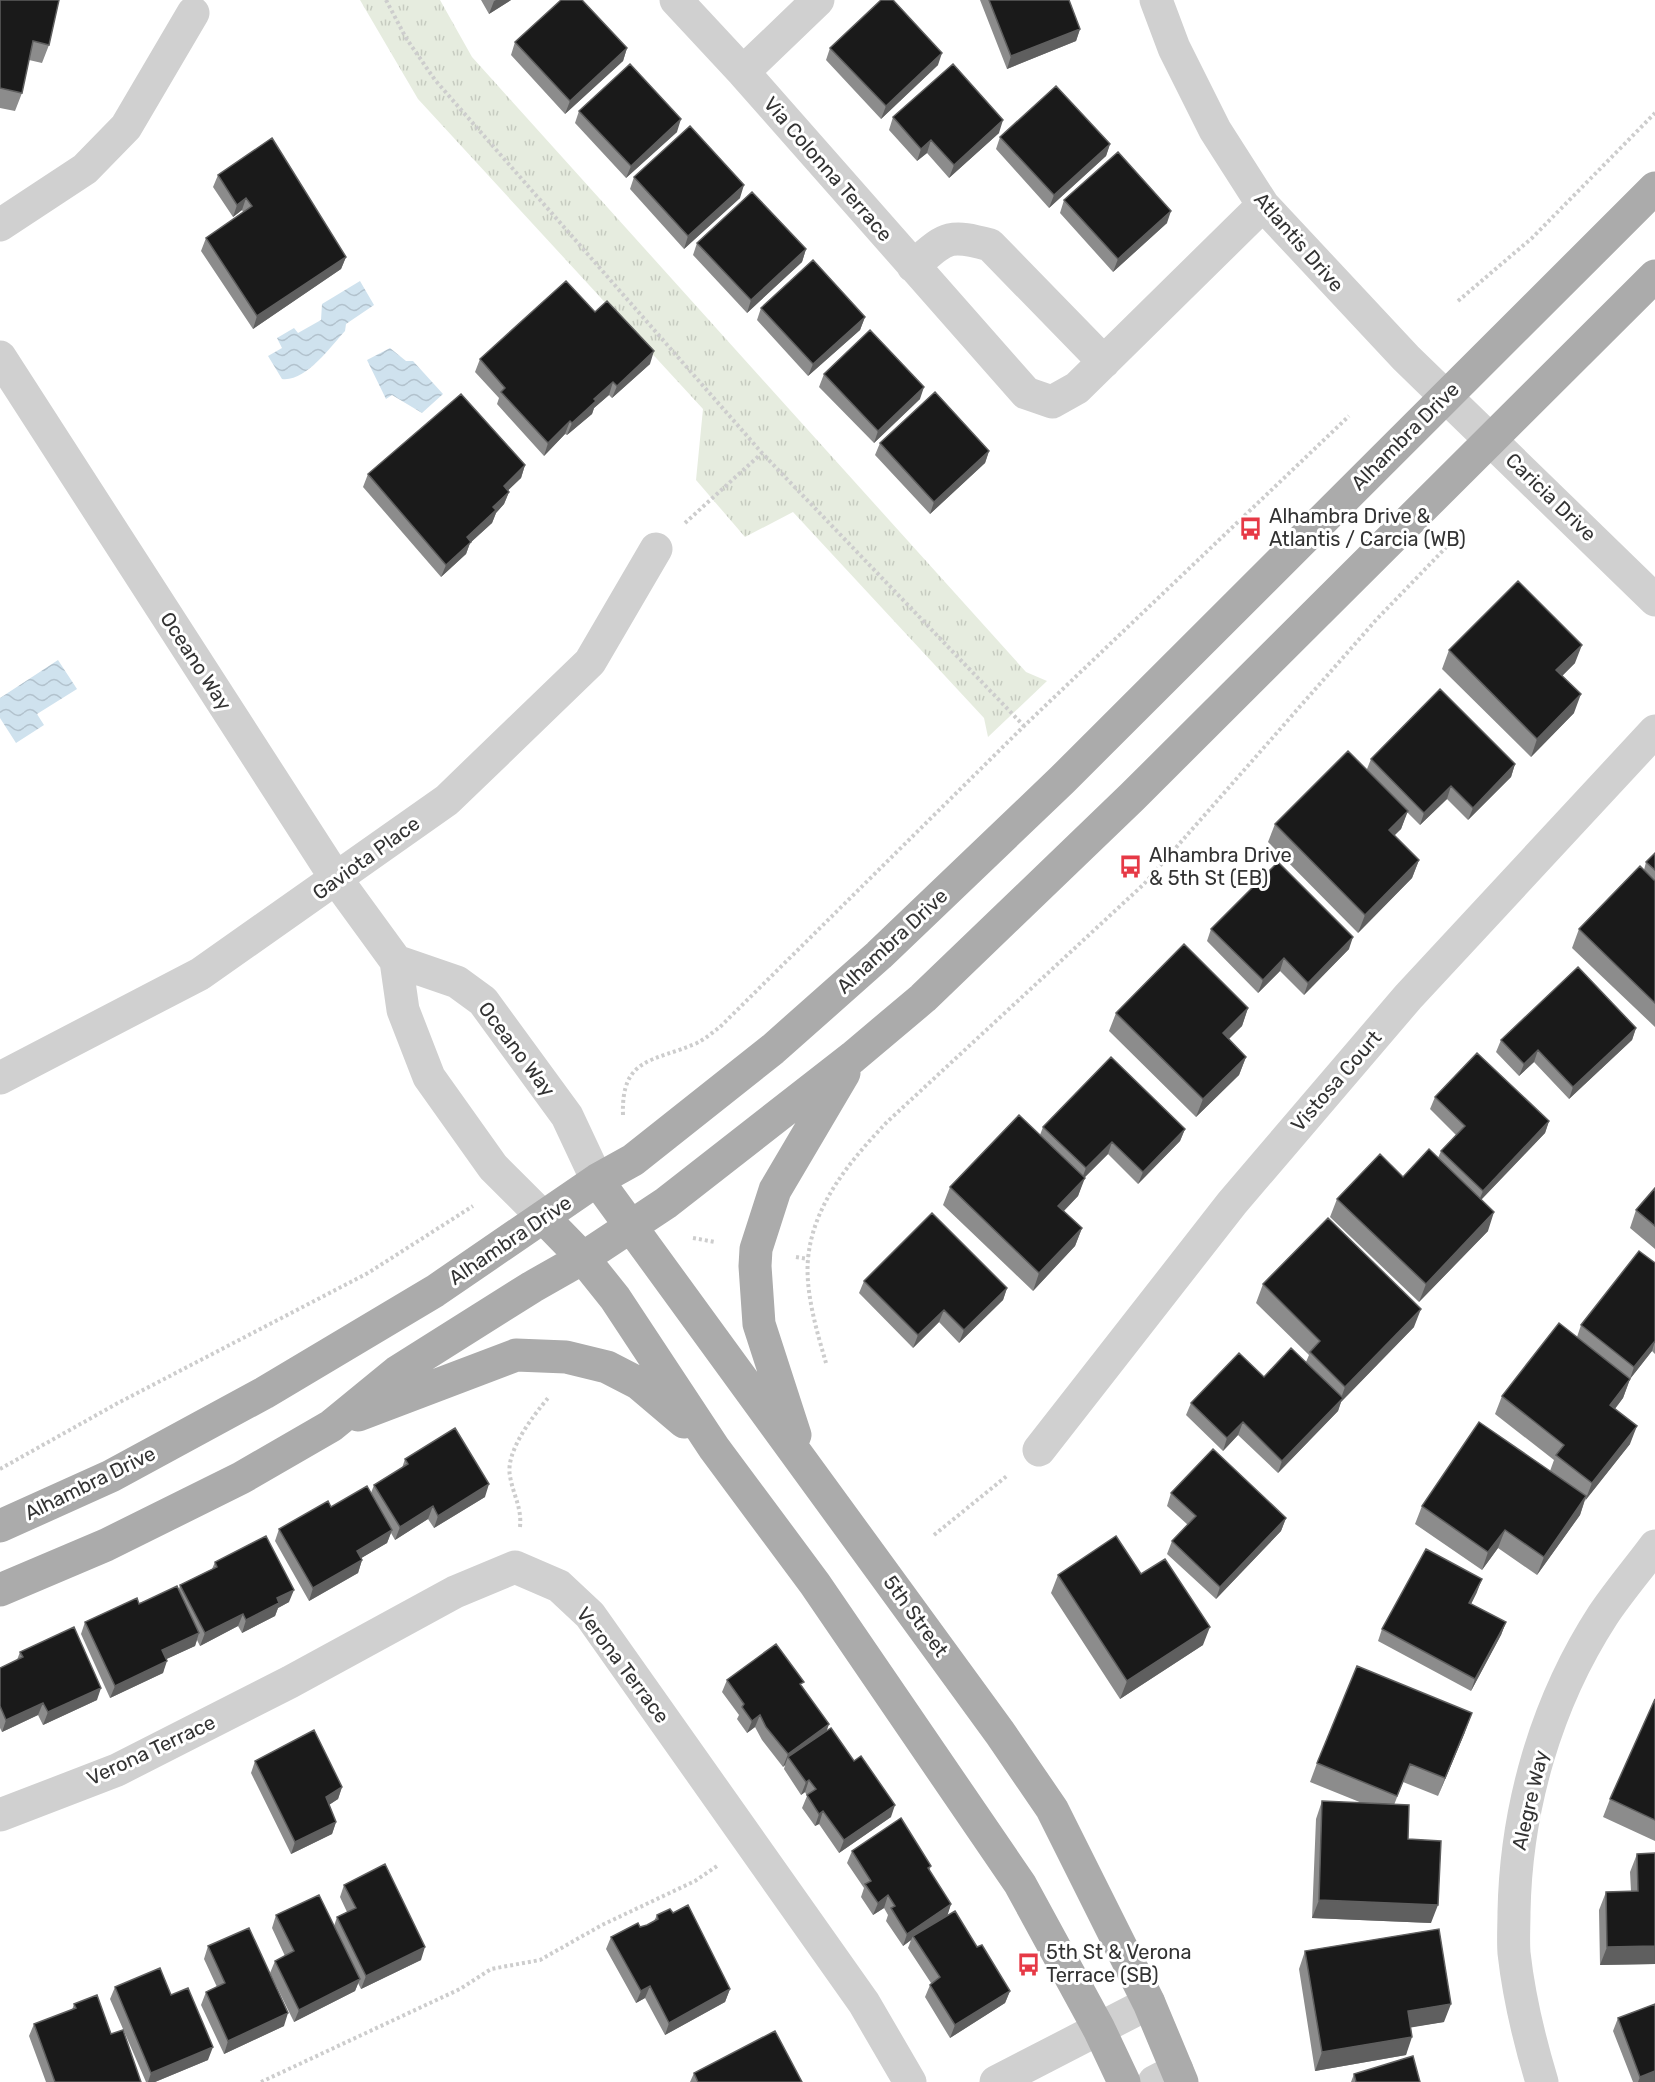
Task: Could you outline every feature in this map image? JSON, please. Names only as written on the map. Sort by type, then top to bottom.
[{"type":"main road","name":"Alhambra Drive","points":[[0,1526],[111,1476],[264,1393],[435,1291],[597,1180],[633,1160],[764,1056],[879,955],[1062,780],[1655,188]]},
{"type":"main road","points":[[0,1590],[106,1545],[241,1478],[331,1426],[398,1372],[532,1287],[583,1258],[666,1203],[853,1057],[923,998],[1117,812],[1655,276]]},
{"type":"main road","points":[[804,1462],[759,1324],[756,1249],[775,1190],[853,1057]]},
{"type":"main road","name":"5th Street","points":[[597,1180],[1000,1732],[1052,1809],[1149,2003],[1171,2078]]},
{"type":"main road","points":[[543,1217],[583,1258],[615,1298],[714,1448],[815,1584],[1020,1884],[1099,2029],[1124,2082]]},
{"type":"main road","points":[[331,1426],[516,1355],[566,1357],[607,1367],[638,1383],[714,1448]]},
{"type":"street","name":"Via Colonna Terrace","points":[[676,0],[743,72],[1026,393],[1052,402],[1077,388],[1263,205]]},
{"type":"street","points":[[743,72],[818,0]]},
{"type":"street","name":"Atlantis Drive","points":[[1156,0],[1174,48],[1215,130],[1263,205],[1400,352],[1446,395]]},
{"type":"street","points":[[0,225],[85,169],[126,127],[193,14]]},
{"type":"street","points":[[913,266],[943,240],[967,238],[990,244],[1104,362]]},
{"type":"street","name":"Oceano Way","points":[[0,357],[337,880],[396,961],[402,1010],[429,1077],[493,1167],[543,1217]]},
{"type":"street","name":"Caricia Drive","points":[[1446,395],[1655,600]]},
{"type":"street","name":"Gaviota Place","points":[[0,1078],[200,974],[337,880],[447,800],[590,662],[656,549]]},
{"type":"street","name":"Vistosa Court","points":[[1039,1449],[1232,1203],[1408,997],[1655,731]]},
{"type":"street","name":"Oceano Way","points":[[396,961],[457,982],[483,1001],[567,1116],[597,1180]]},
{"type":"street","name":"Alegre Way","points":[[1542,2082],[1525,2025],[1514,1951],[1515,1869],[1525,1808],[1541,1746],[1568,1680],[1603,1616],[1655,1546]]},
{"type":"street","name":"Verona Terrace","points":[[0,1815],[117,1770],[290,1682],[455,1592],[515,1567],[559,1586],[590,1615],[753,1842],[864,2003],[910,2082]]},
{"type":"street","points":[[996,2082],[1149,2003]]},
{"type":"path","points":[[386,0],[406,38],[435,80],[762,453],[1024,726]]},
{"type":"path","points":[[1458,301],[1532,238],[1655,113]]},
{"type":"path","points":[[622,1099],[628,1076],[646,1061],[700,1042],[720,1027],[1024,726],[1349,416]]},
{"type":"path","points":[[656,549],[762,453]]},
{"type":"path","points":[[826,1363],[814,1322],[808,1259],[822,1208],[851,1160],[887,1122],[1144,884],[1376,620],[1466,526]]},
{"type":"path","points":[[0,1469],[118,1403],[369,1273],[509,1184]]},
{"type":"path","points":[[519,1533],[520,1506],[509,1474],[510,1459],[537,1412],[552,1394]]},
{"type":"path","points":[[934,1535],[1039,1449]]},
{"type":"path","points":[[261,2082],[460,1989],[491,1969],[540,1960],[602,1925],[695,1881],[753,1842]]},
{"type":"green space","points":[[360,0],[440,0],[472,57],[1026,672],[1047,681],[988,737],[984,718],[793,512],[745,537],[696,480],[703,409],[418,99]]},
{"type":"water","points":[[360,281],[374,305],[346,324],[345,331],[309,369],[300,375],[282,379],[268,356],[282,348],[277,338],[294,328],[298,333],[321,320],[322,304]]},
{"type":"water","points":[[390,348],[406,361],[413,361],[443,394],[422,413],[392,395],[386,399],[367,360]]},
{"type":"water","points":[[58,660],[77,689],[37,714],[44,725],[16,743],[0,718],[0,698]]},
{"type":"building","points":[[0,0],[59,0],[49,45],[33,41],[22,93],[0,88]]},
{"type":"building","points":[[561,0],[582,0],[627,48],[570,101],[515,42]]},
{"type":"building","points":[[881,0],[893,0],[942,53],[886,106],[830,48]]},
{"type":"building","points":[[989,0],[1069,0],[1080,29],[1011,56]]},
{"type":"building","points":[[630,64],[681,119],[631,166],[579,111]]},
{"type":"building","points":[[953,64],[1003,120],[954,165],[931,140],[921,149],[893,117]]},
{"type":"building","points":[[1056,86],[1110,144],[1054,195],[1000,137]]},
{"type":"building","points":[[690,126],[744,185],[688,236],[634,177]]},
{"type":"building","points":[[272,138],[346,257],[257,316],[206,238],[252,206],[246,198],[237,205],[218,175]]},
{"type":"building","points":[[1118,152],[1171,211],[1118,259],[1064,200]]},
{"type":"building","points":[[752,192],[806,249],[751,300],[697,243]]},
{"type":"building","points":[[813,260],[865,317],[813,364],[761,308]]},
{"type":"building","points":[[566,281],[595,312],[607,301],[654,351],[617,386],[613,382],[594,399],[596,401],[572,423],[570,421],[548,443],[501,392],[505,388],[480,359]]},
{"type":"building","points":[[870,330],[924,387],[878,431],[824,374]]},
{"type":"building","points":[[935,392],[989,451],[934,502],[880,443]]},
{"type":"building","points":[[461,394],[525,465],[504,486],[509,492],[493,507],[496,510],[467,537],[471,542],[446,565],[368,474]]},
{"type":"building","points":[[1518,581],[1582,645],[1556,670],[1581,694],[1537,739],[1449,650]]},
{"type":"building","points":[[1440,689],[1515,764],[1473,808],[1451,786],[1424,813],[1371,759]]},
{"type":"building","points":[[1348,751],[1408,811],[1389,830],[1419,860],[1365,915],[1275,824]]},
{"type":"building","points":[[1655,853],[1655,870],[1646,862]]},
{"type":"building","points":[[1278,862],[1353,937],[1308,983],[1284,958],[1263,980],[1211,929]]},
{"type":"building","points":[[1640,866],[1655,881],[1655,1003],[1579,929]]},
{"type":"building","points":[[1184,944],[1248,1008],[1223,1033],[1246,1057],[1203,1099],[1116,1013]]},
{"type":"building","points":[[1578,967],[1636,1028],[1573,1087],[1538,1050],[1524,1064],[1501,1040]]},
{"type":"building","points":[[1477,1053],[1549,1121],[1483,1191],[1441,1151],[1465,1126],[1435,1097]]},
{"type":"building","points":[[1111,1057],[1185,1129],[1143,1172],[1112,1142],[1086,1168],[1043,1127]]},
{"type":"building","points":[[1019,1115],[1085,1178],[1058,1206],[1082,1228],[1039,1273],[950,1187]]},
{"type":"building","points":[[1429,1149],[1494,1212],[1426,1284],[1337,1199],[1380,1154],[1403,1177]]},
{"type":"building","points":[[1655,1188],[1655,1226],[1636,1210]]},
{"type":"building","points":[[932,1213],[1007,1288],[964,1330],[944,1310],[918,1335],[864,1281]]},
{"type":"building","points":[[1328,1218],[1421,1309],[1345,1387],[1310,1352],[1320,1341],[1263,1284]]},
{"type":"building","points":[[1639,1251],[1655,1263],[1655,1341],[1634,1367],[1581,1325]]},
{"type":"building","points":[[1559,1323],[1630,1379],[1610,1405],[1637,1426],[1592,1483],[1556,1455],[1564,1445],[1502,1396]]},
{"type":"building","points":[[1291,1348],[1343,1398],[1282,1461],[1243,1422],[1227,1438],[1191,1403],[1239,1353],[1264,1377]]},
{"type":"building","points":[[1479,1422],[1586,1496],[1544,1557],[1505,1530],[1488,1552],[1422,1506]]},
{"type":"building","points":[[455,1428],[489,1484],[438,1516],[433,1506],[400,1527],[374,1485],[408,1464],[405,1459]]},
{"type":"building","points":[[1213,1449],[1286,1518],[1220,1587],[1172,1541],[1196,1516],[1171,1493]]},
{"type":"building","points":[[367,1486],[392,1530],[357,1551],[362,1560],[313,1588],[279,1529],[328,1501],[331,1507]]},
{"type":"building","points":[[266,1536],[294,1590],[277,1598],[279,1603],[246,1620],[243,1614],[205,1633],[180,1585],[217,1567],[215,1562]]},
{"type":"building","points":[[1116,1536],[1141,1574],[1165,1559],[1210,1627],[1127,1681],[1058,1575]]},
{"type":"building","points":[[1426,1549],[1482,1579],[1469,1603],[1506,1622],[1475,1679],[1382,1629]]},
{"type":"building","points":[[177,1586],[199,1633],[162,1650],[167,1661],[115,1686],[85,1622],[137,1598],[139,1604]]},
{"type":"building","points":[[74,1627],[101,1688],[48,1712],[43,1703],[6,1720],[0,1706],[0,1668],[23,1657],[20,1652]]},
{"type":"building","points":[[776,1644],[804,1682],[800,1684],[829,1724],[788,1754],[766,1727],[760,1715],[752,1721],[742,1707],[744,1704],[727,1680]]},
{"type":"building","points":[[1357,1666],[1472,1713],[1445,1778],[1410,1764],[1397,1796],[1317,1763]]},
{"type":"building","points":[[1655,1699],[1655,1820],[1610,1799]]},
{"type":"building","points":[[831,1728],[854,1761],[861,1756],[895,1805],[844,1840],[823,1811],[819,1814],[807,1795],[816,1789],[809,1780],[806,1782],[788,1757]]},
{"type":"building","points":[[314,1730],[342,1787],[326,1797],[336,1822],[295,1842],[255,1761]]},
{"type":"building","points":[[1322,1801],[1409,1805],[1408,1839],[1441,1841],[1438,1905],[1319,1900]]},
{"type":"building","points":[[901,1818],[931,1866],[928,1868],[951,1904],[907,1934],[891,1908],[895,1906],[888,1895],[878,1903],[865,1884],[871,1881],[852,1851]]},
{"type":"building","points":[[1655,1853],[1655,1946],[1607,1947],[1606,1892],[1638,1891],[1637,1854]]},
{"type":"building","points":[[385,1864],[425,1947],[366,1976],[337,1917],[356,1908],[344,1885]]},
{"type":"building","points":[[319,1895],[360,1979],[299,2010],[275,1961],[294,1951],[276,1915]]},
{"type":"building","points":[[688,1905],[730,1989],[669,2023],[650,1986],[641,1991],[611,1937],[638,1923],[640,1927],[647,1925],[658,1919],[657,1915],[670,1909],[673,1913]]},
{"type":"building","points":[[955,1911],[977,1947],[982,1945],[1010,1991],[955,2025],[930,1985],[940,1977],[913,1936]]},
{"type":"building","points":[[249,1928],[288,2013],[228,2041],[206,1992],[225,1983],[208,1946]]},
{"type":"building","points":[[1439,1929],[1451,2004],[1408,2011],[1412,2037],[1322,2052],[1305,1951]]},
{"type":"building","points":[[160,1968],[171,1995],[188,1988],[213,2047],[151,2073],[115,1987]]},
{"type":"building","points":[[97,1995],[111,2034],[123,2030],[141,2082],[55,2082],[34,2024],[76,2008],[74,2004]]},
{"type":"building","points":[[1655,2004],[1655,2071],[1640,2077],[1618,2018]]},
{"type":"building","points":[[775,2031],[802,2082],[698,2082],[694,2073]]},
{"type":"building","points":[[1413,2056],[1420,2082],[1356,2082],[1354,2074]]},
{"type":"place","name":"Alhambra Drive & Atlantis / Carcia (WB)","points":[[1251,528]]},
{"type":"place","name":"Alhambra Drive & 5th St (EB)","points":[[1131,866]]},
{"type":"place","name":"5th St & Verona Terrace (SB)","points":[[1028,1964]]}]
